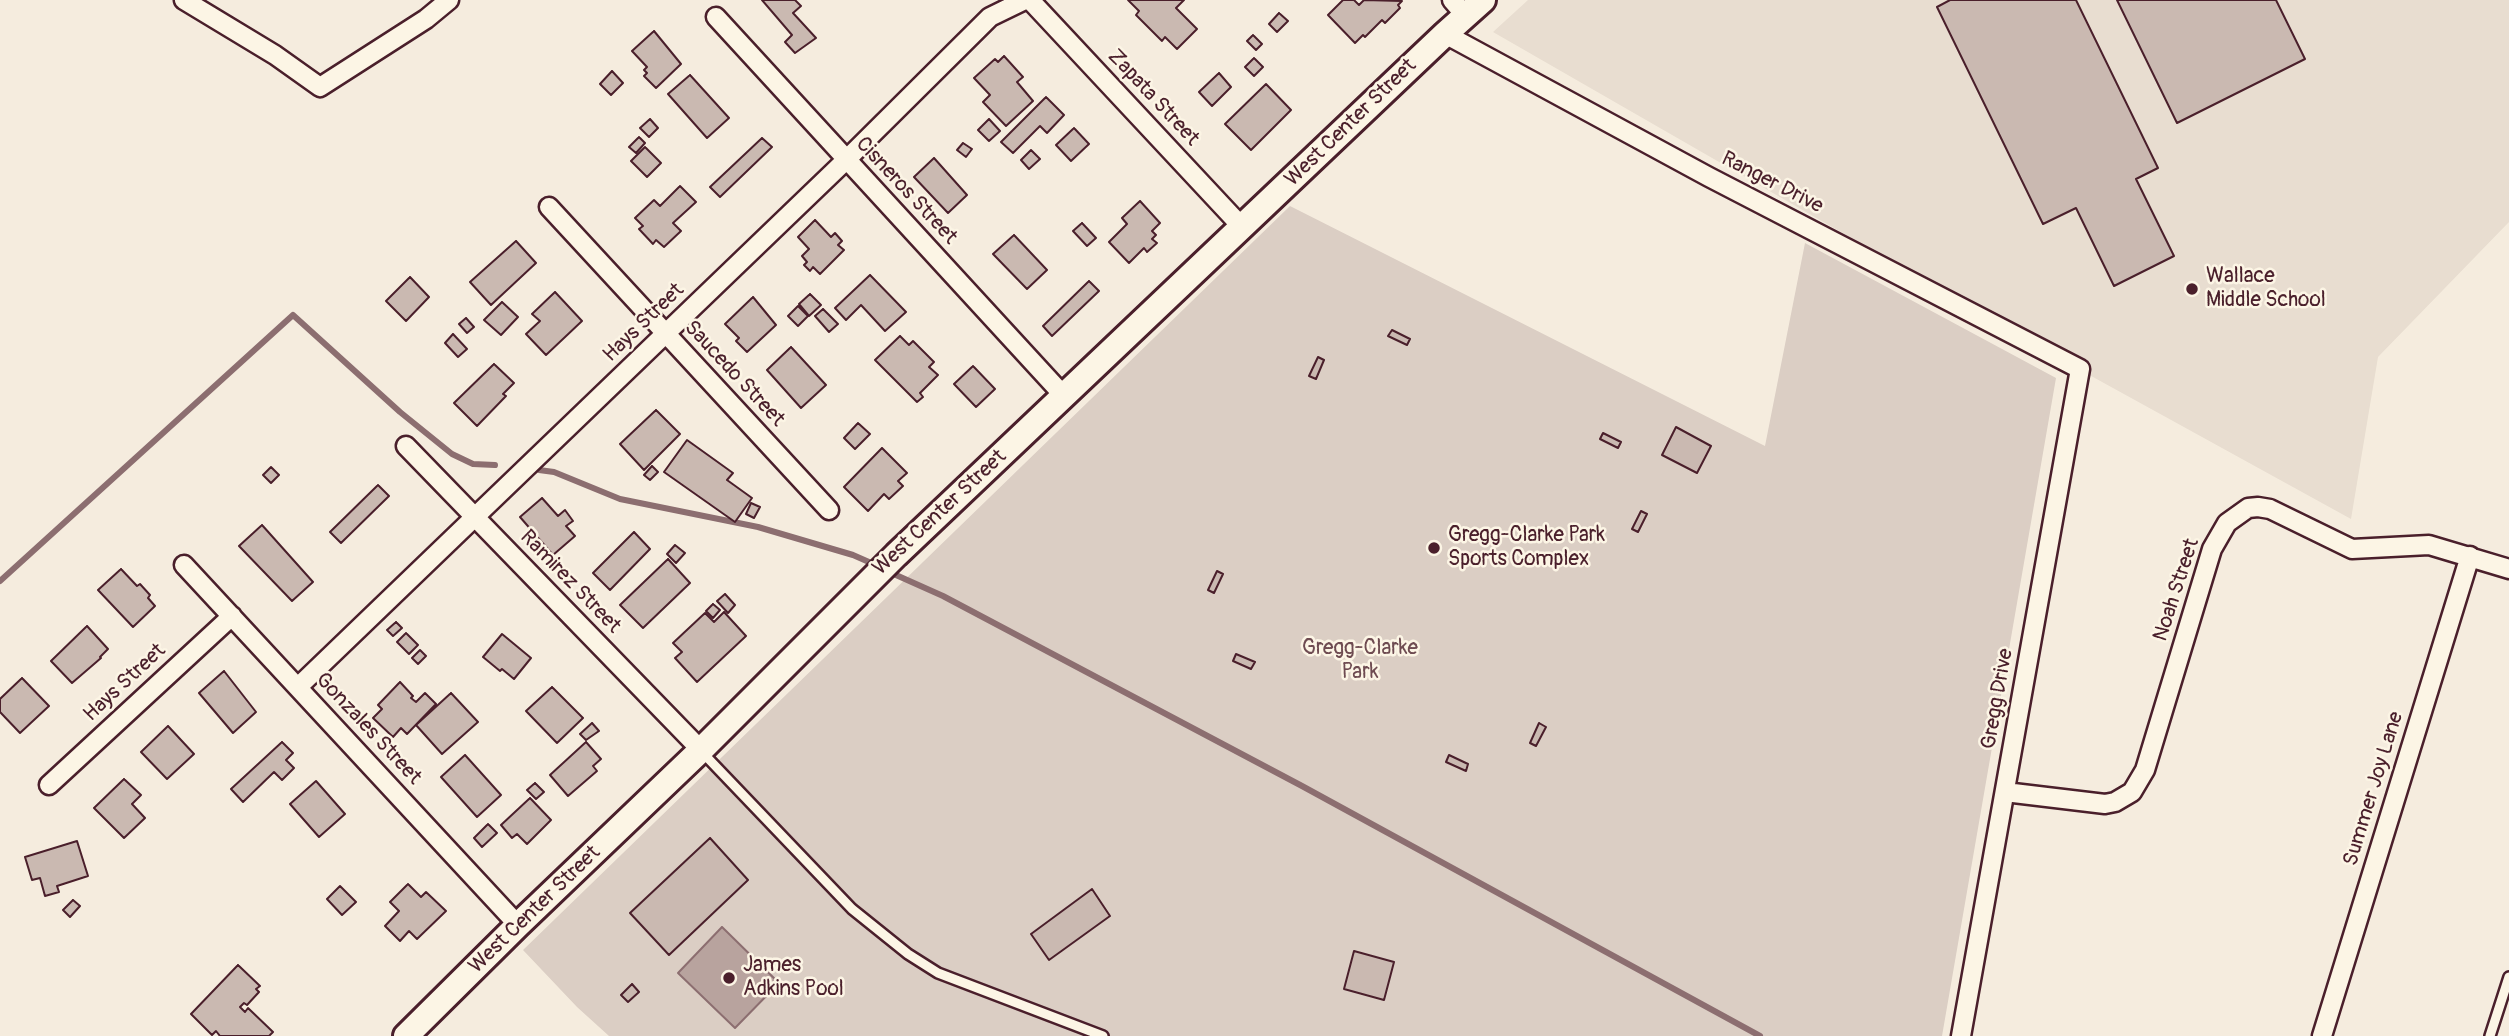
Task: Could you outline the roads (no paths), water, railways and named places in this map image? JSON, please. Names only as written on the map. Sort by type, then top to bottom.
[{"type":"street","points":[[184,0],[275,55],[320,87],[426,19],[449,0]]},
{"type":"street","name":"Hays Street","points":[[298,687],[846,160],[990,17],[1027,0]]},
{"type":"street","name":"Zapata Street","points":[[1027,0],[1242,227]]},
{"type":"street","name":"West Center Street","points":[[406,1036],[701,750],[868,582],[1445,34],[1467,5]]},
{"type":"street","name":"Cisneros Street","points":[[716,17],[1065,396]]},
{"type":"street","name":"Ranger Drive","points":[[1445,34],[1709,177],[2080,369]]},
{"type":"street","name":"Saucedo Street","points":[[549,207],[829,510]]},
{"type":"street","name":"Gregg Drive","points":[[1961,1036],[2080,369]]},
{"type":"street","name":"Ramirez Street","points":[[406,446],[701,750]]},
{"type":"street","name":"Noah Street","points":[[2005,792],[2105,804],[2115,802],[2132,792],[2144,770],[2212,549],[2227,523],[2248,508],[2270,509],[2352,550],[2429,545],[2509,569]]},
{"type":"street","name":"Summer Joy Lane","points":[[2322,1036],[2470,556]]},
{"type":"street","name":"Gonzales Street","points":[[184,565],[518,925]]},
{"type":"street","name":"Hays Street","points":[[48,785],[232,616]]},
{"type":"lane","points":[[701,750],[852,909],[900,948],[938,973],[1103,1036]]},
{"type":"lane","points":[[2490,1036],[2509,977]]},
{"type":"waterway","points":[[0,581],[293,315],[400,412],[452,454],[473,464],[495,465]]},
{"type":"waterway","points":[[539,470],[554,472],[620,499],[758,527],[853,555],[878,566]]},
{"type":"waterway","points":[[887,571],[943,596],[1302,786],[1760,1036]]},
{"type":"place","name":"Wallace Middle School","points":[[2192,289]]},
{"type":"place","name":"Gregg-Clarke Park Sports Complex","points":[[1434,548]]},
{"type":"place","name":"James Adkins Pool","points":[[729,978]]},
{"type":"park label","name":"Gregg-Clarke Park","points":[[1360,661]]}]
